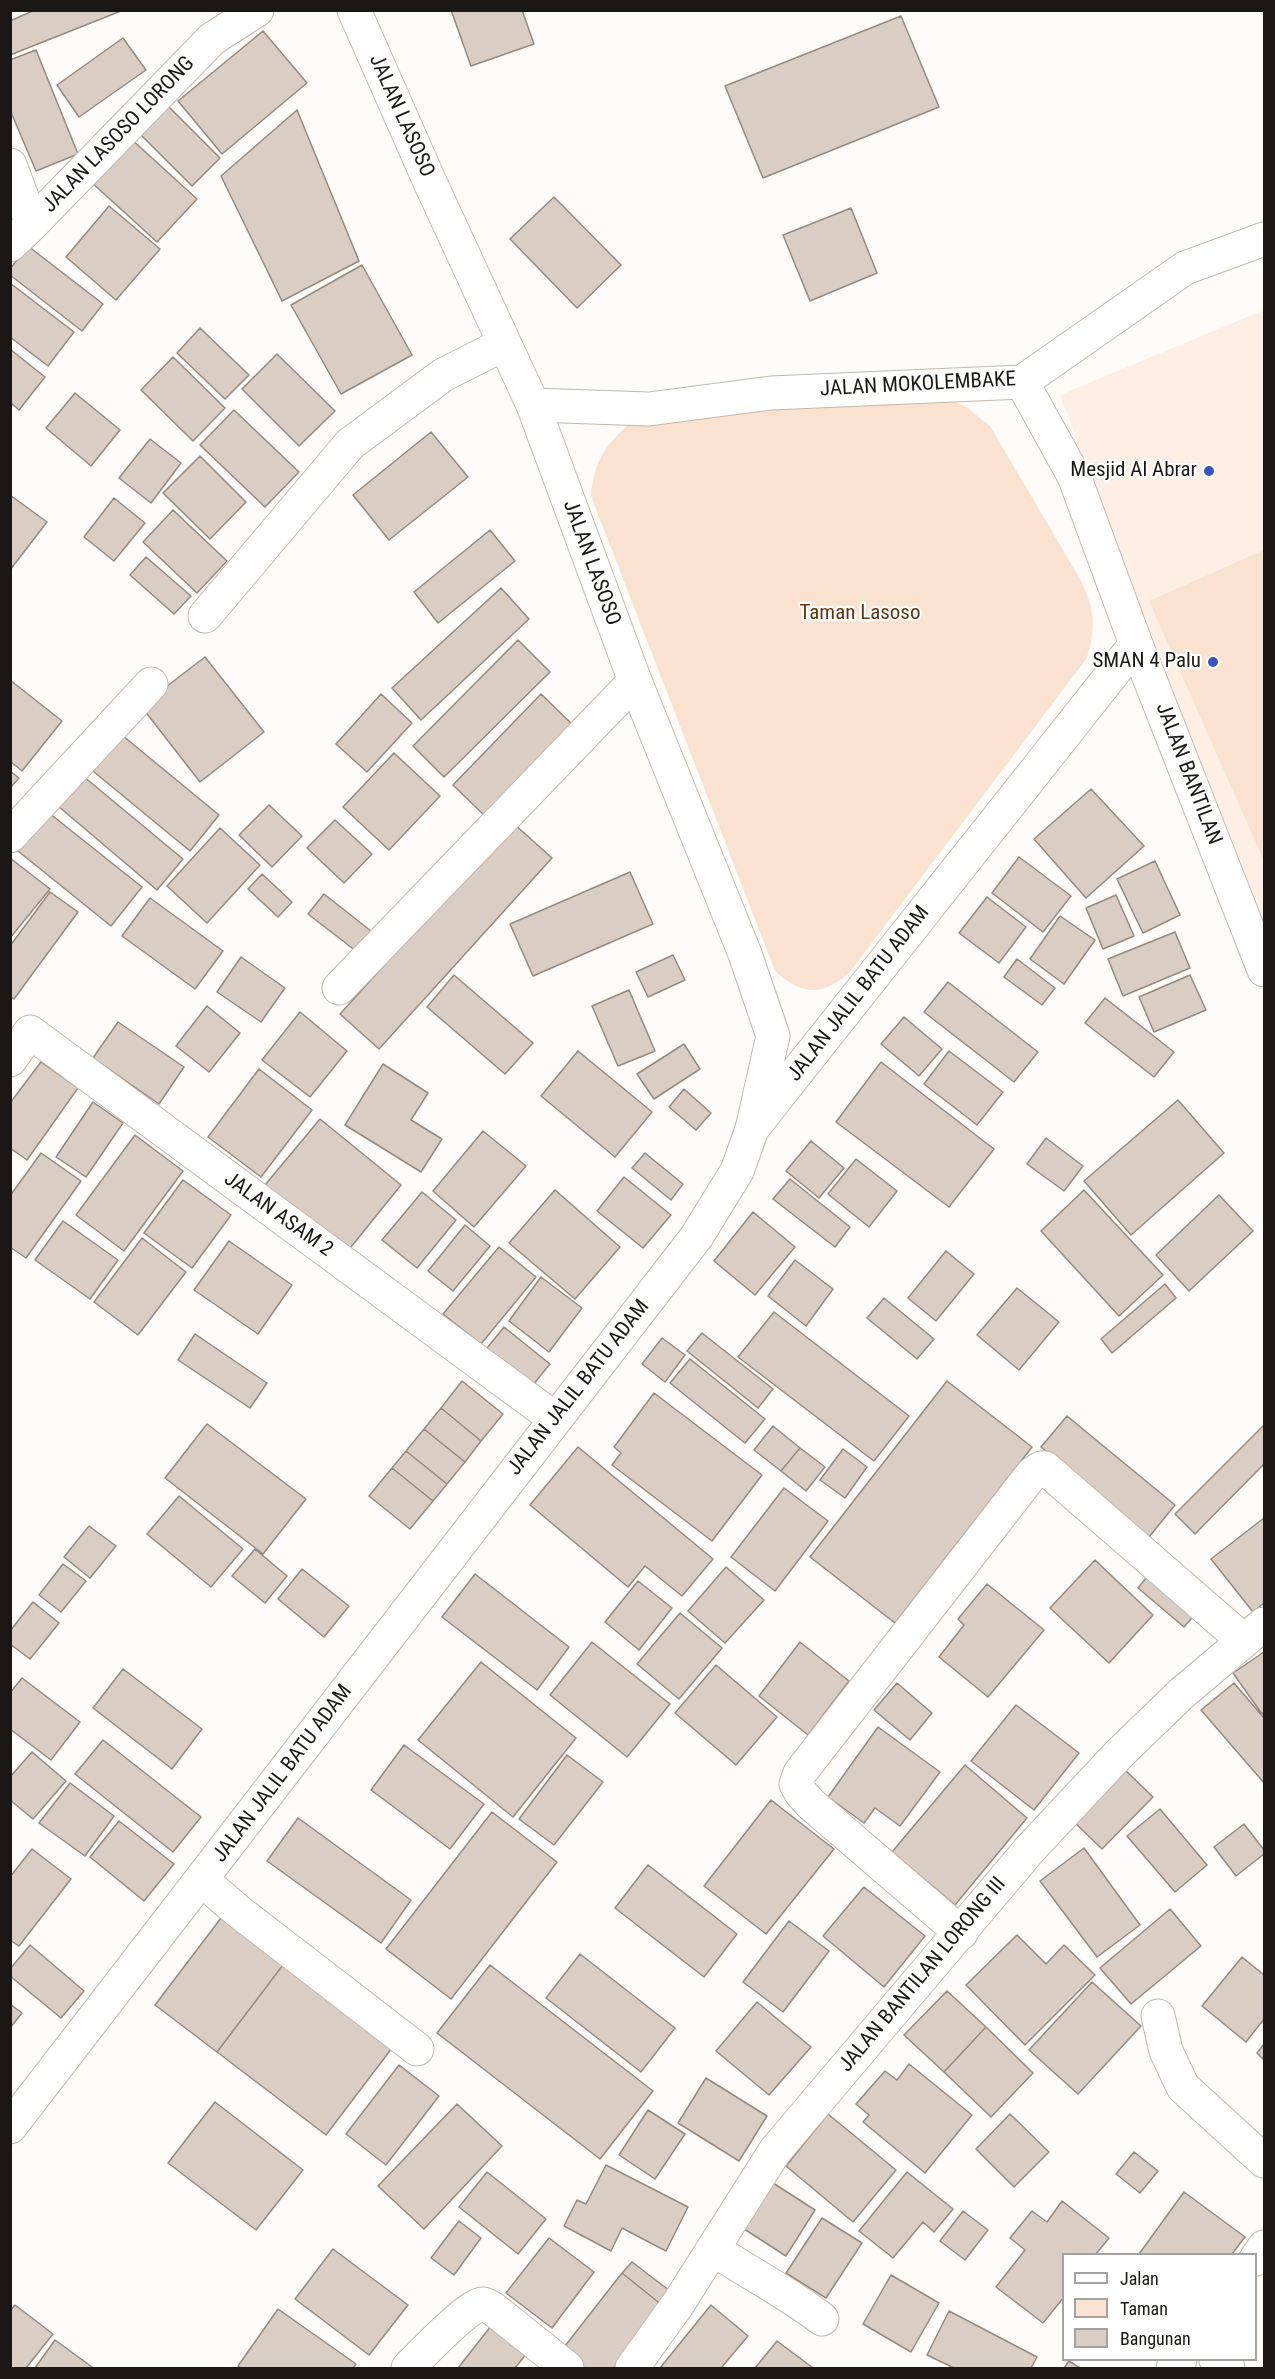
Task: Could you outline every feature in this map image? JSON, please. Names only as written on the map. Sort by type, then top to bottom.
[{"type":"street","name":"JALAN LASOSO LORONG","points":[[21,235],[212,39],[257,10]]},
{"type":"street","name":"JALAN LASOSO","points":[[354,10],[429,180],[533,405],[635,681],[745,954],[773,1036],[752,1129]]},
{"type":"street","name":"JALAN LASOSO LORONG","points":[[10,165],[21,235]]},
{"type":"street","name":"JALAN MOKOLEMBAKE","points":[[533,405],[649,409],[771,393],[1022,382],[1185,268],[1264,239]]},
{"type":"street","points":[[205,616],[350,444],[443,375],[504,344]]},
{"type":"street","name":"JALAN BANTILAN","points":[[1022,382],[1074,476],[1264,970]]},
{"type":"street","name":"JALAN JALIL BATU ADAM","points":[[10,2127],[202,1880],[554,1418],[697,1236],[737,1171],[752,1129],[1137,644]]},
{"type":"street","points":[[339,988],[635,681]]},
{"type":"street","points":[[10,837],[151,684]]},
{"type":"street","name":"JALAN ASAM 2","points":[[10,1060],[20,1025],[554,1418]]},
{"type":"street","points":[[961,1933],[811,1804],[796,1784],[800,1773],[1032,1474],[1045,1468],[1254,1633]]},
{"type":"street","name":"JALAN BANTILAN LORONG III","points":[[632,2368],[653,2341],[775,2151],[1030,1849],[1119,1754],[1181,1694],[1254,1633]]},
{"type":"street","points":[[202,1880],[237,1911],[417,2049]]},
{"type":"street","points":[[1158,2016],[1166,2051],[1183,2087],[1264,2161]]},
{"type":"street","points":[[713,2249],[773,2288],[800,2302],[822,2319]]},
{"type":"street","points":[[408,2368],[464,2315],[483,2304],[492,2308],[567,2368]]},
{"type":"shaded area","name":"SMAN 4 Palu","points":[[1264,310],[1264,929],[1060,395]]},
{"type":"green space","name":"Taman Lasoso","points":[[941,396],[966,407],[990,426],[1085,590],[1091,609],[1093,627],[1090,646],[1087,658],[849,973],[829,986],[812,990],[803,989],[775,971],[591,496],[592,484],[599,462],[610,444],[635,420]]},
{"type":"green space","points":[[1264,550],[1264,861],[1149,601]]},
{"type":"building","points":[[35,10],[121,11],[10,55],[10,21]]},
{"type":"building","points":[[451,10],[522,10],[534,44],[471,66]]},
{"type":"building","points":[[901,16],[939,107],[763,178],[725,86]]},
{"type":"building","points":[[263,31],[307,83],[222,154],[178,101]]},
{"type":"building","points":[[123,38],[146,70],[79,117],[57,85]]},
{"type":"building","points":[[36,50],[78,154],[36,171],[10,110],[10,60]]},
{"type":"building","points":[[167,105],[220,158],[192,186],[139,133]]},
{"type":"building","points":[[297,110],[359,261],[282,301],[221,176]]},
{"type":"building","points":[[129,137],[197,199],[157,242],[90,181]]},
{"type":"building","points":[[554,197],[621,265],[577,308],[510,239]]},
{"type":"building","points":[[109,206],[160,249],[116,300],[66,257]]},
{"type":"building","points":[[851,208],[877,273],[810,301],[783,235]]},
{"type":"building","points":[[28,246],[103,304],[82,331],[10,275],[10,269]]},
{"type":"building","points":[[362,265],[412,355],[341,394],[291,305]]},
{"type":"building","points":[[10,283],[74,332],[48,366],[10,337]]},
{"type":"building","points":[[200,328],[249,375],[225,399],[177,353]]},
{"type":"building","points":[[10,349],[45,377],[19,410],[10,402]]},
{"type":"building","points":[[277,354],[335,411],[299,446],[242,389]]},
{"type":"building","points":[[173,357],[225,408],[193,441],[141,390]]},
{"type":"building","points":[[75,393],[120,430],[91,466],[46,428]]},
{"type":"building","points":[[234,410],[299,472],[265,507],[200,445]]},
{"type":"building","points":[[431,432],[468,477],[389,540],[353,495]]},
{"type":"building","points":[[150,439],[181,463],[151,503],[119,478]]},
{"type":"building","points":[[200,456],[246,502],[210,539],[163,493]]},
{"type":"building","points":[[10,495],[47,522],[10,570]]},
{"type":"building","points":[[114,498],[145,523],[114,561],[84,537]]},
{"type":"building","points":[[173,510],[227,561],[197,593],[143,542]]},
{"type":"building","points":[[490,530],[515,561],[438,623],[414,592]]},
{"type":"building","points":[[146,557],[191,596],[174,614],[130,575]]},
{"type":"building","points":[[501,588],[529,619],[421,720],[392,688]]},
{"type":"building","points":[[518,640],[550,672],[444,777],[413,746]]},
{"type":"building","points":[[205,657],[264,732],[200,782],[141,706]]},
{"type":"building","points":[[10,680],[62,721],[22,771],[10,761]]},
{"type":"building","points":[[381,694],[412,723],[367,772],[336,744]]},
{"type":"building","points":[[541,694],[575,727],[487,818],[453,785]]},
{"type":"building","points":[[117,731],[219,815],[190,851],[88,767]]},
{"type":"building","points":[[394,753],[440,796],[389,850],[343,807]]},
{"type":"building","points":[[10,771],[19,778],[10,788]]},
{"type":"building","points":[[83,776],[183,859],[157,890],[58,806]]},
{"type":"building","points":[[1091,789],[1144,846],[1086,898],[1034,839]]},
{"type":"building","points":[[269,805],[302,836],[272,867],[239,835]]},
{"type":"building","points":[[44,809],[142,887],[111,926],[13,847]]},
{"type":"building","points":[[335,820],[372,854],[344,883],[307,848]]},
{"type":"building","points":[[513,823],[552,858],[379,1049],[340,1014]]},
{"type":"building","points":[[220,828],[260,865],[207,923],[167,886]]},
{"type":"building","points":[[1019,857],[1071,896],[1043,932],[992,893]]},
{"type":"building","points":[[10,858],[50,889],[10,938]]},
{"type":"building","points":[[1155,861],[1180,915],[1143,933],[1117,879]]},
{"type":"building","points":[[630,872],[653,924],[533,976],[510,924]]},
{"type":"building","points":[[262,874],[292,902],[278,917],[248,889]]},
{"type":"building","points":[[50,892],[78,912],[14,999],[10,996],[10,946]]},
{"type":"building","points":[[324,894],[376,935],[361,955],[308,914]]},
{"type":"building","points":[[1116,895],[1134,936],[1103,949],[1086,908]]},
{"type":"building","points":[[987,897],[1026,927],[999,963],[959,933]]},
{"type":"building","points":[[150,898],[223,951],[195,989],[122,936]]},
{"type":"building","points":[[1060,916],[1095,940],[1064,984],[1030,959]]},
{"type":"building","points":[[1175,932],[1190,968],[1123,996],[1108,959]]},
{"type":"building","points":[[673,955],[685,980],[648,997],[636,972]]},
{"type":"building","points":[[241,957],[285,988],[261,1022],[217,992]]},
{"type":"building","points":[[1017,959],[1055,988],[1042,1005],[1004,977]]},
{"type":"building","points":[[454,975],[533,1043],[505,1074],[427,1007]]},
{"type":"building","points":[[1190,975],[1206,1010],[1154,1032],[1139,997]]},
{"type":"building","points":[[948,982],[1038,1052],[1014,1082],[924,1012]]},
{"type":"building","points":[[629,990],[655,1051],[618,1066],[592,1006]]},
{"type":"building","points":[[1105,998],[1174,1052],[1154,1077],[1085,1023]]},
{"type":"building","points":[[207,1006],[240,1033],[209,1072],[176,1046]]},
{"type":"building","points":[[300,1012],[347,1051],[310,1097],[262,1060]]},
{"type":"building","points":[[904,1017],[942,1049],[919,1076],[881,1044]]},
{"type":"building","points":[[118,1022],[184,1067],[159,1104],[93,1058]]},
{"type":"building","points":[[684,1044],[700,1069],[654,1099],[637,1074]]},
{"type":"building","points":[[578,1051],[652,1112],[615,1157],[541,1096]]},
{"type":"building","points":[[949,1051],[1003,1092],[977,1125],[924,1084]]},
{"type":"building","points":[[41,1062],[78,1088],[27,1160],[10,1148],[10,1103]]},
{"type":"building","points":[[881,1062],[994,1149],[949,1207],[836,1122]]},
{"type":"building","points":[[383,1064],[428,1093],[411,1120],[442,1139],[421,1172],[345,1125]]},
{"type":"building","points":[[259,1069],[312,1110],[261,1177],[208,1137]]},
{"type":"building","points":[[684,1089],[711,1113],[696,1130],[669,1107]]},
{"type":"building","points":[[1178,1100],[1224,1153],[1131,1235],[1084,1181]]},
{"type":"building","points":[[93,1102],[123,1123],[86,1177],[56,1157]]},
{"type":"building","points":[[320,1119],[401,1185],[347,1252],[265,1185]]},
{"type":"building","points":[[483,1131],[526,1166],[474,1227],[433,1191]]},
{"type":"building","points":[[135,1135],[183,1171],[124,1251],[76,1215]]},
{"type":"building","points":[[1046,1138],[1083,1166],[1064,1191],[1027,1164]]},
{"type":"building","points":[[811,1141],[844,1168],[819,1198],[786,1171]]},
{"type":"building","points":[[41,1153],[81,1181],[26,1258],[10,1247],[10,1196]]},
{"type":"building","points":[[645,1153],[683,1184],[671,1200],[632,1168]]},
{"type":"building","points":[[856,1159],[897,1191],[869,1227],[828,1194]]},
{"type":"building","points":[[624,1177],[671,1215],[643,1248],[597,1211]]},
{"type":"building","points":[[790,1179],[850,1227],[835,1247],[773,1199]]},
{"type":"building","points":[[183,1180],[231,1215],[192,1268],[144,1233]]},
{"type":"building","points":[[555,1190],[620,1247],[575,1299],[509,1243]]},
{"type":"building","points":[[1084,1190],[1163,1275],[1119,1316],[1041,1231]]},
{"type":"building","points":[[422,1192],[456,1220],[417,1268],[382,1240]]},
{"type":"building","points":[[1219,1195],[1253,1231],[1189,1291],[1156,1255]]},
{"type":"building","points":[[753,1212],[795,1247],[755,1295],[714,1261]]},
{"type":"building","points":[[63,1221],[118,1260],[90,1299],[35,1260]]},
{"type":"building","points":[[465,1225],[490,1246],[453,1291],[428,1271]]},
{"type":"building","points":[[142,1238],[186,1272],[138,1335],[94,1302]]},
{"type":"building","points":[[229,1241],[292,1285],[258,1334],[194,1290]]},
{"type":"building","points":[[499,1247],[536,1277],[481,1344],[443,1314]]},
{"type":"building","points":[[946,1251],[974,1274],[936,1321],[908,1298]]},
{"type":"building","points":[[795,1260],[833,1289],[806,1326],[768,1296]]},
{"type":"building","points":[[541,1277],[582,1308],[549,1352],[509,1321]]},
{"type":"building","points":[[1165,1284],[1176,1298],[1112,1353],[1101,1339]]},
{"type":"building","points":[[1017,1288],[1059,1322],[1019,1370],[977,1335]]},
{"type":"building","points":[[884,1298],[934,1339],[917,1359],[867,1318]]},
{"type":"building","points":[[774,1312],[909,1416],[874,1461],[738,1357]]},
{"type":"building","points":[[504,1327],[550,1364],[533,1385],[487,1348]]},
{"type":"building","points":[[702,1333],[773,1389],[758,1408],[687,1351]]},
{"type":"building","points":[[195,1334],[267,1383],[250,1408],[178,1360]]},
{"type":"building","points":[[662,1338],[685,1355],[665,1382],[642,1364]]},
{"type":"building","points":[[690,1359],[765,1419],[745,1443],[670,1383]]},
{"type":"building","points":[[462,1381],[503,1414],[481,1441],[441,1408]]},
{"type":"building","points":[[947,1381],[1032,1447],[895,1623],[810,1557]]},
{"type":"building","points":[[654,1393],[762,1475],[712,1541],[612,1465],[621,1453],[614,1447]]},
{"type":"building","points":[[441,1408],[481,1441],[465,1462],[424,1429]]},
{"type":"building","points":[[1067,1416],[1175,1505],[1149,1537],[1041,1447]]},
{"type":"building","points":[[207,1424],[306,1499],[263,1554],[165,1478]]},
{"type":"building","points":[[1264,1425],[1264,1464],[1195,1534],[1175,1514]]},
{"type":"building","points":[[773,1426],[800,1448],[781,1471],[754,1450]]},
{"type":"building","points":[[424,1429],[465,1462],[447,1484],[406,1451]]},
{"type":"building","points":[[578,1447],[713,1559],[682,1596],[645,1566],[628,1587],[530,1505]]},
{"type":"building","points":[[800,1448],[825,1467],[806,1491],[781,1471]]},
{"type":"building","points":[[843,1449],[867,1467],[845,1498],[820,1480]]},
{"type":"building","points":[[406,1451],[447,1484],[433,1501],[392,1468]]},
{"type":"building","points":[[392,1468],[433,1501],[410,1529],[369,1496]]},
{"type":"building","points":[[784,1488],[828,1521],[775,1591],[731,1557]]},
{"type":"building","points":[[179,1496],[243,1549],[211,1587],[147,1534]]},
{"type":"building","points":[[1264,1518],[1264,1603],[1253,1612],[1211,1559]]},
{"type":"building","points":[[89,1526],[116,1546],[90,1578],[64,1557]]},
{"type":"building","points":[[255,1549],[287,1576],[265,1603],[232,1576]]},
{"type":"building","points":[[1095,1560],[1153,1615],[1109,1663],[1050,1608]]},
{"type":"building","points":[[63,1564],[86,1581],[61,1612],[39,1595]]},
{"type":"building","points":[[726,1567],[764,1600],[725,1643],[688,1611]]},
{"type":"building","points":[[302,1569],[349,1606],[324,1637],[278,1599]]},
{"type":"building","points":[[1150,1573],[1197,1612],[1184,1627],[1138,1588]]},
{"type":"building","points":[[475,1574],[569,1647],[537,1690],[442,1617]]},
{"type":"building","points":[[638,1581],[672,1608],[639,1650],[605,1622]]},
{"type":"building","points":[[987,1584],[1044,1630],[988,1697],[939,1657],[964,1625],[958,1619]]},
{"type":"building","points":[[33,1602],[59,1623],[30,1659],[10,1644],[10,1631]]},
{"type":"building","points":[[680,1613],[722,1648],[679,1699],[637,1664]]},
{"type":"building","points":[[592,1642],[670,1704],[627,1757],[550,1695]]},
{"type":"building","points":[[800,1642],[849,1681],[808,1735],[759,1696]]},
{"type":"building","points":[[1264,1652],[1264,1712],[1262,1714],[1233,1673]]},
{"type":"building","points":[[481,1662],[576,1738],[513,1817],[418,1740]]},
{"type":"building","points":[[716,1665],[777,1717],[736,1765],[675,1713]]},
{"type":"building","points":[[123,1669],[202,1729],[172,1769],[93,1708]]},
{"type":"building","points":[[22,1678],[80,1722],[51,1760],[10,1729],[10,1693]]},
{"type":"building","points":[[897,1683],[932,1713],[910,1740],[874,1710]]},
{"type":"building","points":[[1234,1683],[1264,1718],[1264,1783],[1201,1710]]},
{"type":"building","points":[[1016,1705],[1079,1753],[1034,1810],[971,1761]]},
{"type":"building","points":[[878,1727],[940,1772],[900,1826],[875,1808],[864,1823],[828,1797]]},
{"type":"building","points":[[103,1740],[201,1817],[173,1852],[75,1774]]},
{"type":"building","points":[[404,1745],[484,1804],[450,1849],[371,1790]]},
{"type":"building","points":[[32,1752],[66,1781],[33,1819],[10,1800],[10,1777]]},
{"type":"building","points":[[567,1755],[603,1782],[554,1845],[519,1819]]},
{"type":"building","points":[[965,1765],[1027,1818],[955,1905],[892,1852]]},
{"type":"building","points":[[1122,1767],[1153,1797],[1102,1849],[1072,1820]]},
{"type":"building","points":[[70,1783],[114,1816],[85,1856],[39,1823]]},
{"type":"building","points":[[771,1800],[834,1849],[766,1934],[704,1886]]},
{"type":"building","points":[[1160,1809],[1207,1865],[1175,1892],[1127,1836]]},
{"type":"building","points":[[492,1812],[557,1862],[451,1999],[386,1949]]},
{"type":"building","points":[[298,1818],[411,1900],[381,1943],[267,1861]]},
{"type":"building","points":[[119,1821],[174,1864],[144,1901],[90,1857]]},
{"type":"building","points":[[1244,1824],[1264,1850],[1264,1854],[1236,1876],[1214,1847]]},
{"type":"building","points":[[1084,1848],[1140,1925],[1097,1957],[1040,1881]]},
{"type":"building","points":[[32,1849],[71,1879],[19,1946],[10,1940],[10,1877]]},
{"type":"building","points":[[648,1865],[737,1934],[704,1977],[615,1908]]},
{"type":"building","points":[[864,1887],[925,1936],[884,1987],[823,1936]]},
{"type":"building","points":[[1170,1909],[1201,1946],[1131,2004],[1100,1968]]},
{"type":"building","points":[[221,1918],[283,1965],[217,2052],[155,2005]]},
{"type":"building","points":[[789,1921],[829,1951],[783,2012],[743,1982]]},
{"type":"building","points":[[1017,1935],[1046,1964],[1064,1945],[1095,1975],[1025,2045],[966,1985]]},
{"type":"building","points":[[30,1945],[84,1991],[61,2018],[10,1976],[10,1969]]},
{"type":"building","points":[[580,1954],[675,2028],[641,2072],[546,1998]]},
{"type":"building","points":[[1242,1957],[1264,1975],[1264,2019],[1246,2042],[1202,2006]]},
{"type":"building","points":[[283,1965],[392,2048],[326,2135],[217,2052]]},
{"type":"building","points":[[490,1965],[653,2091],[600,2159],[437,2033]]},
{"type":"building","points":[[1092,1982],[1141,2026],[1078,2094],[1029,2050]]},
{"type":"building","points":[[947,1991],[986,2027],[944,2072],[904,2035]]},
{"type":"building","points":[[757,2002],[811,2047],[769,2095],[716,2051]]},
{"type":"building","points":[[10,2004],[22,2013],[10,2028]]},
{"type":"building","points":[[986,2027],[1033,2073],[991,2117],[944,2072]]},
{"type":"building","points":[[1264,2044],[1264,2060],[1257,2053]]},
{"type":"building","points":[[909,2064],[972,2115],[925,2173],[863,2122],[869,2115],[856,2104],[885,2071],[897,2080]]},
{"type":"building","points":[[399,2065],[439,2096],[386,2165],[346,2134]]},
{"type":"building","points":[[706,2078],[767,2116],[739,2161],[678,2123]]},
{"type":"building","points":[[215,2102],[303,2170],[256,2230],[168,2163]]},
{"type":"building","points":[[457,2104],[502,2146],[424,2229],[378,2186]]},
{"type":"building","points":[[648,2110],[685,2134],[655,2179],[619,2155]]},
{"type":"building","points":[[828,2114],[896,2170],[853,2222],[786,2166]]},
{"type":"building","points":[[1010,2114],[1049,2152],[1014,2187],[976,2149]]},
{"type":"building","points":[[1134,2152],[1158,2171],[1140,2193],[1116,2174]]},
{"type":"building","points":[[606,2165],[688,2207],[666,2251],[622,2228],[611,2251],[564,2226],[577,2200],[586,2204]]},
{"type":"building","points":[[487,2172],[546,2219],[518,2254],[459,2207]]},
{"type":"building","points":[[907,2172],[953,2209],[934,2232],[923,2222],[893,2258],[859,2231]]},
{"type":"building","points":[[770,2181],[815,2210],[786,2256],[741,2227]]},
{"type":"building","points":[[1184,2192],[1245,2237],[1233,2253],[1140,2253]]},
{"type":"building","points":[[1062,2201],[1109,2238],[1097,2253],[1062,2253],[1062,2299],[1043,2323],[996,2287],[1025,2250],[1010,2238],[1032,2211],[1047,2222]]},
{"type":"building","points":[[963,2211],[988,2230],[965,2260],[940,2241]]},
{"type":"building","points":[[822,2218],[862,2243],[826,2298],[786,2273]]},
{"type":"building","points":[[459,2221],[481,2238],[454,2275],[431,2258]]},
{"type":"building","points":[[549,2238],[594,2272],[552,2328],[506,2293]]},
{"type":"building","points":[[333,2249],[408,2305],[369,2355],[295,2299]]},
{"type":"building","points":[[632,2262],[674,2294],[663,2306],[622,2273]]},
{"type":"building","points":[[622,2273],[663,2306],[614,2368],[575,2368],[558,2355]]},
{"type":"building","points":[[891,2275],[939,2303],[911,2352],[863,2324]]},
{"type":"building","points":[[15,2305],[53,2334],[26,2368],[10,2368],[10,2311]]},
{"type":"building","points":[[711,2305],[748,2336],[721,2368],[660,2368]]},
{"type":"building","points":[[278,2309],[356,2364],[353,2368],[241,2368],[238,2366]]},
{"type":"building","points":[[949,2311],[1037,2357],[1031,2368],[954,2368],[927,2355]]},
{"type":"building","points":[[491,2326],[527,2353],[515,2368],[458,2368]]},
{"type":"building","points":[[55,2340],[92,2367],[35,2368]]},
{"type":"building","points":[[777,2341],[813,2368],[755,2368]]},
{"type":"building","points":[[1069,2361],[1080,2368],[1064,2368]]},
{"type":"place","name":"Mesjid Al Abrar","points":[[1209,471]]},
{"type":"place","name":"SMAN 4 Palu","points":[[1213,662]]}]
